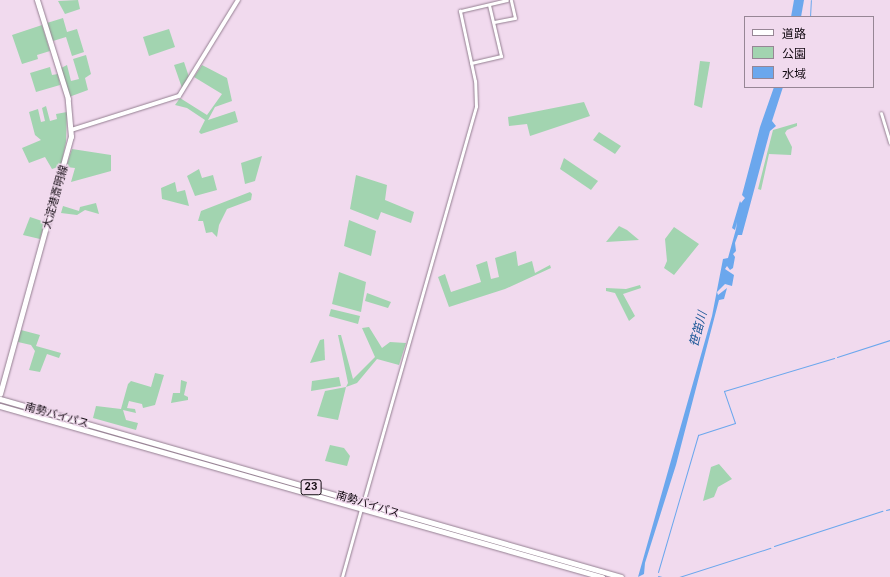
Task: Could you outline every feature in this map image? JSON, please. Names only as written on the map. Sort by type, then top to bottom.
[{"type":"highway","name":"南勢バイパス","points":[[0,399],[621,577]]},
{"type":"highway","name":"南勢バイパス","points":[[0,406],[602,577]]},
{"type":"main road","name":"大淀港斎明線","points":[[0,394],[2,380],[64,166],[71,130],[67,98],[37,0]]},
{"type":"street","points":[[71,130],[179,96],[238,0]]},
{"type":"street","points":[[342,577],[476,106],[471,63],[460,11],[507,0]]},
{"type":"street","points":[[494,22],[515,18],[511,0]]},
{"type":"street","points":[[471,63],[501,56],[489,5]]},
{"type":"street","points":[[881,113],[890,143]]},
{"type":"green space","points":[[78,0],[80,9],[65,14],[58,1]]},
{"type":"green space","points":[[63,18],[67,32],[77,29],[84,52],[72,56],[66,37],[53,41],[47,23]]},
{"type":"green space","points":[[42,25],[50,51],[37,55],[38,59],[22,64],[12,35]]},
{"type":"green space","points":[[169,29],[175,47],[149,56],[143,37]]},
{"type":"green space","points":[[86,55],[91,74],[85,78],[88,90],[69,97],[61,68],[67,65],[71,81],[79,79],[73,59]]},
{"type":"green space","points":[[700,61],[710,62],[702,108],[694,105]]},
{"type":"green space","points":[[184,62],[189,77],[182,88],[174,65]]},
{"type":"green space","points":[[202,65],[227,78],[232,101],[215,107],[208,120],[235,111],[238,122],[201,134],[199,132],[205,120],[187,108],[175,105],[180,98],[207,115],[222,94],[194,77]]},
{"type":"green space","points":[[50,67],[52,75],[58,74],[60,85],[36,92],[30,73]]},
{"type":"green space","points":[[584,102],[590,116],[530,136],[527,124],[509,126],[508,117]]},
{"type":"green space","points":[[46,106],[50,121],[57,119],[56,114],[67,112],[66,142],[61,166],[52,169],[45,157],[29,163],[22,148],[41,140],[35,135],[29,112],[38,109],[41,122],[45,121],[42,108]]},
{"type":"green space","points":[[797,123],[797,126],[787,130],[785,133],[792,147],[791,155],[769,154],[761,190],[758,189],[773,130]]},
{"type":"green space","points":[[599,132],[621,146],[615,154],[593,140]]},
{"type":"green space","points":[[72,149],[111,155],[111,171],[71,182],[75,168],[66,167]]},
{"type":"green space","points":[[262,156],[255,181],[245,184],[241,163]]},
{"type":"green space","points":[[564,158],[598,181],[591,190],[560,169]]},
{"type":"green space","points":[[199,169],[202,178],[213,175],[217,190],[195,196],[187,176]]},
{"type":"green space","points":[[356,175],[387,185],[385,200],[414,212],[411,223],[381,212],[378,220],[350,209]]},
{"type":"green space","points":[[175,182],[177,192],[185,190],[189,206],[162,199],[161,188]]},
{"type":"green space","points":[[250,192],[252,194],[251,200],[227,209],[219,225],[217,237],[212,232],[206,233],[203,221],[198,221],[201,211]]},
{"type":"green space","points":[[96,203],[99,214],[85,210],[77,215],[61,213],[63,206],[79,211],[80,207]]},
{"type":"green space","points":[[30,217],[45,222],[40,239],[23,235]]},
{"type":"green space","points":[[349,220],[376,231],[371,256],[344,246]]},
{"type":"green space","points":[[619,226],[627,230],[639,240],[606,242]]},
{"type":"green space","points":[[674,227],[699,244],[674,275],[664,268],[667,261],[665,239]]},
{"type":"green space","points":[[516,251],[518,266],[532,261],[535,273],[550,265],[551,268],[505,289],[449,307],[438,277],[445,274],[451,292],[481,282],[476,265],[487,261],[491,279],[499,277],[495,258]]},
{"type":"green space","points":[[339,272],[366,282],[361,312],[332,304]]},
{"type":"green space","points":[[640,285],[641,288],[623,294],[635,316],[629,321],[615,293],[606,291],[606,288],[626,289]]},
{"type":"green space","points":[[367,293],[391,302],[388,308],[365,301]]},
{"type":"green space","points":[[331,309],[360,316],[358,324],[329,316]]},
{"type":"green space","points":[[369,327],[382,348],[390,342],[406,343],[399,365],[377,359],[357,383],[346,387],[348,383],[338,335],[341,335],[353,379],[375,357],[362,328]]},
{"type":"green space","points":[[21,330],[40,335],[36,346],[61,353],[59,358],[47,354],[40,372],[29,370],[35,351],[31,345],[18,342]]},
{"type":"green space","points":[[324,339],[325,360],[310,363],[320,340]]},
{"type":"green space","points":[[155,373],[164,375],[155,405],[143,408],[142,404],[129,401],[127,408],[135,409],[136,413],[123,410],[126,420],[138,423],[136,430],[93,418],[96,406],[121,409],[128,384],[131,381],[151,387]]},
{"type":"green space","points":[[339,377],[341,386],[311,391],[312,381]]},
{"type":"green space","points":[[181,380],[187,382],[184,395],[188,397],[188,400],[171,403],[173,393],[180,393]]},
{"type":"green space","points":[[346,387],[338,420],[317,416],[325,391]]},
{"type":"green space","points":[[330,445],[344,448],[350,456],[347,466],[325,461]]},
{"type":"green space","points":[[719,464],[732,479],[718,487],[714,497],[703,501],[711,467]]},
{"type":"water","points":[[794,0],[804,0],[801,16],[791,16]]},
{"type":"water","points":[[774,88],[783,88],[772,121],[776,126],[770,131],[742,235],[738,235],[735,243],[736,251],[733,254],[735,257],[733,268],[730,270],[727,266],[725,269],[734,275],[732,286],[725,284],[717,292],[718,295],[727,288],[724,299],[719,300],[676,465],[645,563],[644,574],[638,577],[712,316],[723,259],[728,258],[736,229],[737,222],[735,230],[732,228],[740,201],[741,203],[745,198],[742,195],[760,127]]},
{"type":"waterway","points":[[810,16],[811,0]]},
{"type":"waterway","points":[[837,357],[890,340]]},
{"type":"waterway","points":[[658,572],[698,435],[735,423],[724,391],[834,358]]},
{"type":"waterway","points":[[886,510],[890,509]]},
{"type":"waterway","points":[[774,546],[882,511]]},
{"type":"waterway","points":[[679,577],[770,548]]},
{"type":"waterway","points":[[658,576],[662,577]]},
{"type":"water label","name":"笹笛川","points":[[698,329]]}]
